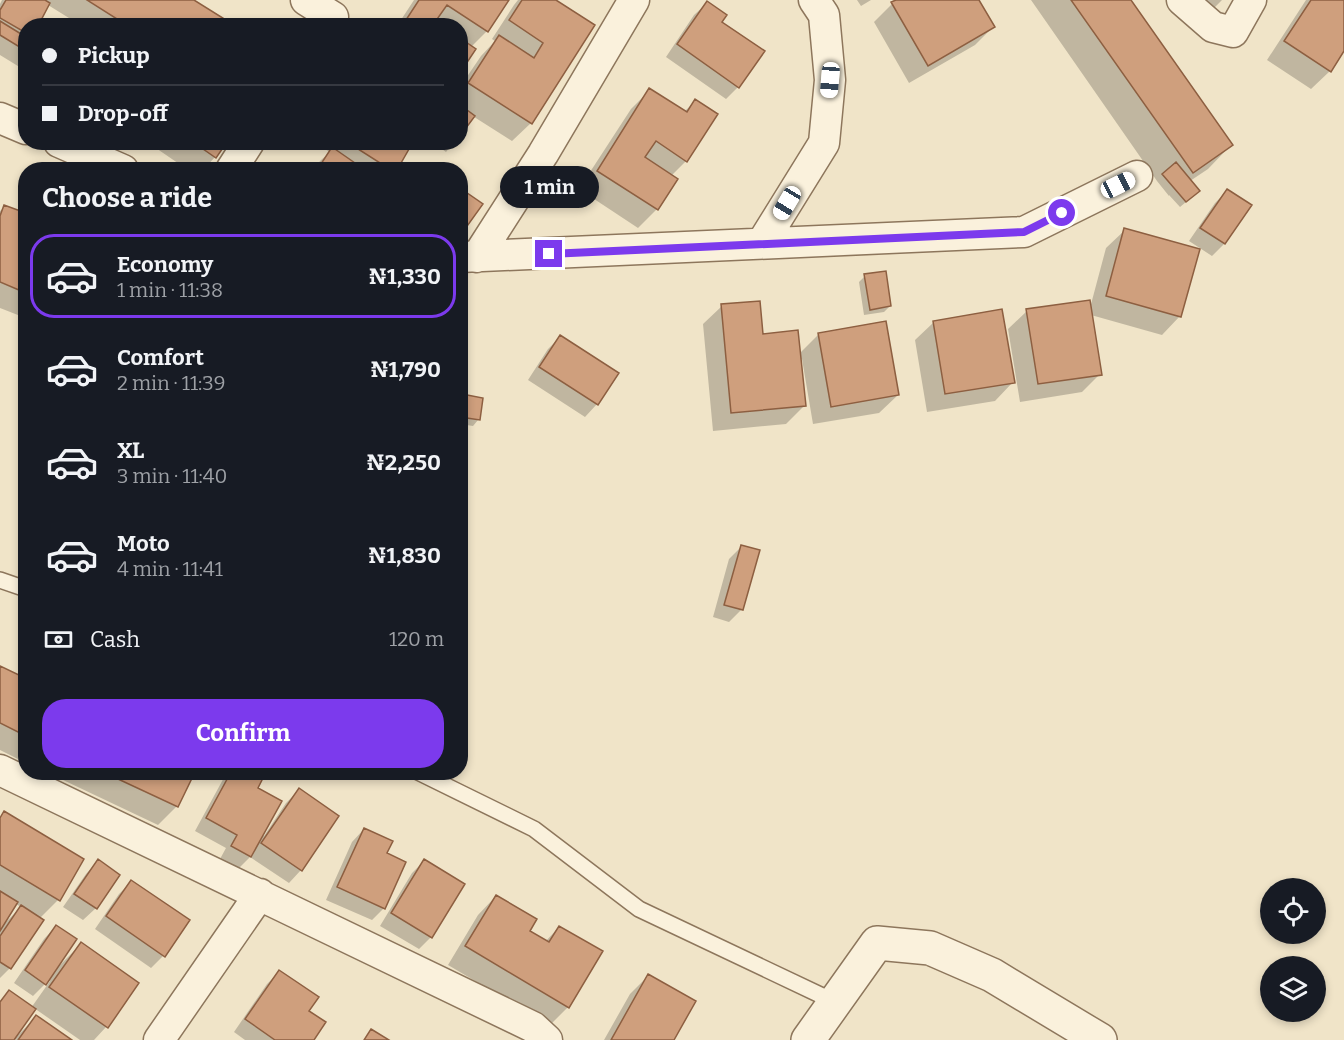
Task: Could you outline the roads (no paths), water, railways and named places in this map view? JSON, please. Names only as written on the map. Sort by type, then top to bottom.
[{"type":"street","points":[[306,0],[335,14]]},
{"type":"street","points":[[469,257],[532,172],[634,0]]},
{"type":"street","points":[[762,243],[824,143],[830,80],[824,15],[814,0]]},
{"type":"street","points":[[1182,0],[1213,27],[1233,32],[1251,0]]},
{"type":"street","points":[[0,118],[18,126]]},
{"type":"street","points":[[77,150],[105,162]]},
{"type":"street","points":[[469,257],[1024,232],[1137,176]]},
{"type":"street","points":[[0,770],[18,779]]},
{"type":"street","points":[[21,780],[533,1027],[547,1040]]},
{"type":"street","points":[[159,1040],[260,894]]},
{"type":"street","points":[[808,1040],[877,943],[930,948],[992,975],[1100,1040]]},
{"type":"lane","points":[[0,579],[18,586]]},
{"type":"lane","points":[[434,780],[534,829],[639,909],[835,1002]]}]
